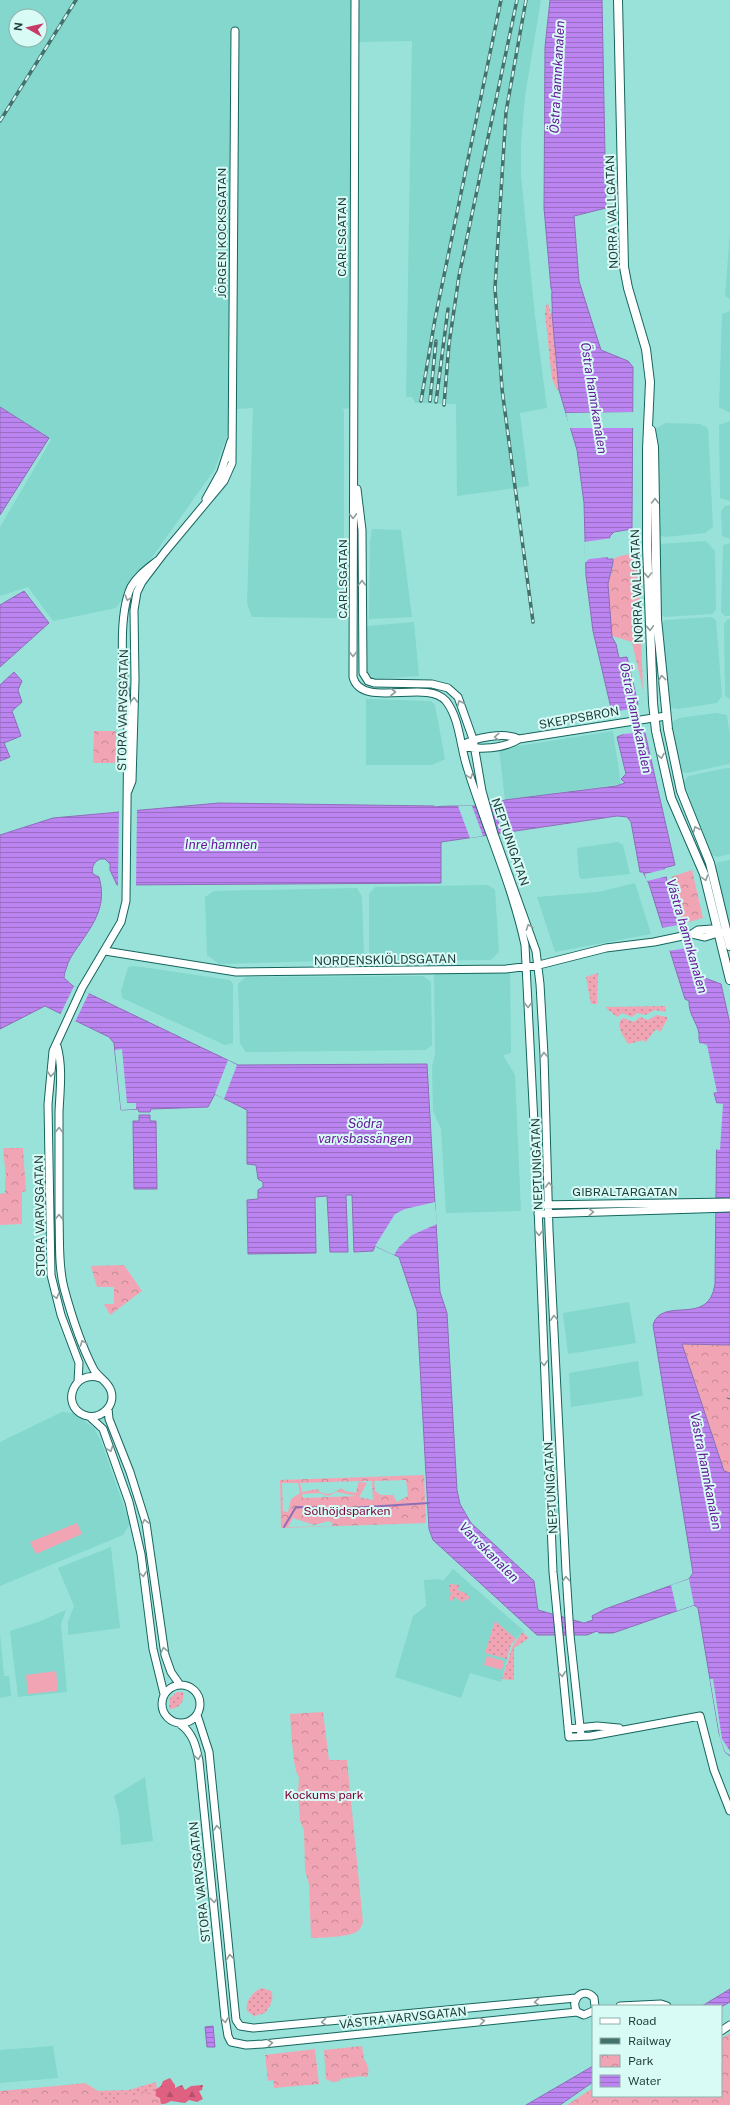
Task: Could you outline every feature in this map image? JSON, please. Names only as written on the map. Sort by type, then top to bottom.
[{"type":"main road","name":"NORRA VALLGATAN","points":[[618,0],[624,267],[628,288],[646,349],[650,382],[647,449],[647,553],[654,718],[668,788],[704,874],[730,980]]},
{"type":"main road","name":"NORRA VALLGATAN","points":[[649,420],[654,448],[657,619],[666,716],[681,791],[710,863],[730,946]]},
{"type":"street","name":"CARLSGATAN","points":[[355,0],[353,677],[357,685]]},
{"type":"street","name":"JÖRGEN KOCKSGATAN","points":[[203,504],[224,481],[232,463],[234,450],[232,435],[235,31]]},
{"type":"street","name":"JÖRGEN KOCKSGATAN","points":[[203,504],[221,472],[232,435]]},
{"type":"street","name":"CARLSGATAN","points":[[354,473],[362,530],[362,667],[363,673],[368,681]]},
{"type":"street","points":[[157,561],[203,504]]},
{"type":"street","name":"STORA VARVSGATAN","points":[[128,794],[128,712],[124,681],[123,619],[126,601],[131,587],[139,576],[157,561]]},
{"type":"street","name":"STORA VARVSGATAN","points":[[128,794],[132,781],[135,604],[139,588],[157,561]]},
{"type":"street","name":"NEPTUNIGATAN","points":[[368,681],[380,684],[432,684],[448,688],[458,697],[473,739],[482,805]]},
{"type":"street","name":"NEPTUNIGATAN","points":[[357,685],[367,691],[426,693],[442,696],[454,714],[462,746],[518,917],[527,966],[556,1614],[569,1737],[581,1736],[568,1618],[538,965],[528,924],[492,835]]},
{"type":"street","name":"SKEPPSBRON","points":[[462,746],[475,748],[511,745],[519,739],[613,723],[666,716]]},
{"type":"street","name":"SKEPPSBRON","points":[[462,746],[473,739],[514,736],[519,739]]},
{"type":"street","points":[[105,951],[121,922],[127,890],[128,794]]},
{"type":"street","name":"NORDENSKIÖLDSGATAN","points":[[105,951],[236,972],[506,969],[538,965],[606,948],[663,940],[692,934],[705,937],[718,933],[727,933]]},
{"type":"street","name":"STORA VARVSGATAN","points":[[105,951],[93,968],[82,988],[57,1046],[53,1051],[48,1104],[50,1266],[56,1298],[79,1364],[78,1382],[73,1389],[72,1402],[78,1412],[90,1416],[103,1429],[130,1507],[141,1554],[153,1649],[164,1694],[161,1703],[163,1712],[172,1722],[180,1724],[186,1728],[192,1737],[199,1761],[225,2018],[228,2036],[231,2042]]},
{"type":"street","name":"STORA VARVSGATAN","points":[[57,1046],[60,1056],[59,1172],[61,1276],[70,1307],[89,1360],[100,1378],[108,1384],[111,1391],[112,1398],[108,1408],[109,1419],[130,1472],[146,1523],[165,1655],[170,1672],[180,1685],[189,1687],[198,1696],[200,1705],[196,1716],[209,1752],[235,2013],[240,2026]]},
{"type":"street","points":[[712,1206],[730,1202]]},
{"type":"street","name":"GIBRALTARGATAN","points":[[538,1205],[712,1206]]},
{"type":"street","points":[[712,1206],[730,1208]]},
{"type":"street","name":"GIBRALTARGATAN","points":[[538,1214],[712,1206]]},
{"type":"street","points":[[78,1382],[86,1377],[100,1378]]},
{"type":"street","points":[[90,1416],[102,1414],[108,1408]]},
{"type":"street","points":[[164,1694],[171,1687],[180,1685]]},
{"type":"street","points":[[180,1724],[192,1720],[196,1716]]},
{"type":"street","points":[[581,1736],[700,1716],[714,1770],[730,1811]]},
{"type":"street","points":[[568,1729],[597,1726],[627,1728]]},
{"type":"street","name":"VÄSTRA VARVSGATAN","points":[[240,2026],[248,2029],[576,1998],[582,1994],[588,1993],[594,1998],[595,2005]]},
{"type":"street","points":[[576,1998],[574,2005],[577,2012]]},
{"type":"street","points":[[640,2005],[664,2005]]},
{"type":"street","name":"VÄSTRA VARVSGATAN","points":[[231,2042],[246,2045],[263,2044],[577,2012],[584,2014],[592,2011]]},
{"type":"shaded area","points":[[0,0],[541,0],[525,96],[521,143],[521,175],[535,316],[547,408],[520,413],[529,486],[457,496],[456,404],[415,403],[412,397],[406,397],[412,41],[357,42],[350,408],[342,409],[344,411],[344,612],[336,618],[252,617],[247,603],[253,408],[237,409],[215,469],[116,608],[53,621],[28,587],[0,596],[0,527],[51,440],[0,407]]},
{"type":"shaded area","points":[[730,232],[730,299],[725,296]]},
{"type":"shaded area","points":[[730,311],[730,413],[719,407],[722,314]]},
{"type":"shaded area","points":[[730,421],[730,501],[720,498],[719,425]]},
{"type":"shaded area","points":[[666,423],[700,424],[708,428],[713,527],[705,533],[665,537],[658,535],[656,428]]},
{"type":"shaded area","points":[[730,505],[730,539],[722,536],[721,511],[725,506]]},
{"type":"shaded area","points":[[372,529],[401,530],[412,617],[369,619],[370,542]]},
{"type":"shaded area","points":[[706,541],[715,551],[716,610],[712,614],[665,617],[658,614],[659,544]]},
{"type":"shaded area","points":[[730,543],[730,616],[725,616],[721,612],[723,545]]},
{"type":"shaded area","points":[[712,617],[716,620],[722,696],[717,703],[678,709],[668,707],[660,626],[665,620]]},
{"type":"shaded area","points":[[730,619],[730,699],[725,696],[724,623]]},
{"type":"shaded area","points":[[414,622],[419,676],[375,679],[365,670],[367,626]]},
{"type":"shaded area","points":[[366,699],[431,701],[435,705],[445,759],[432,765],[366,765]]},
{"type":"shaded area","points":[[716,713],[727,715],[730,736],[729,764],[687,773],[679,771],[672,722],[679,718]]},
{"type":"shaded area","points":[[613,731],[621,784],[505,800],[499,749]]},
{"type":"shaded area","points":[[730,768],[730,854],[718,857],[709,854],[682,785],[688,776]]},
{"type":"shaded area","points":[[618,842],[623,845],[630,874],[581,879],[579,876],[577,848]]},
{"type":"shaded area","points":[[730,860],[730,927],[714,869],[718,862]]},
{"type":"shaded area","points":[[635,883],[651,934],[555,952],[537,897],[598,892]]},
{"type":"shaded area","points":[[488,885],[495,890],[499,952],[491,960],[374,961],[369,954],[369,894],[375,887]]},
{"type":"shaded area","points":[[357,888],[362,897],[364,955],[358,960],[219,964],[207,955],[205,897],[214,891]]},
{"type":"shaded area","points":[[135,966],[230,980],[233,984],[233,1043],[225,1045],[122,998],[121,991],[128,967]]},
{"type":"shaded area","points":[[510,971],[511,1053],[503,1055],[515,1075],[521,1211],[446,1213],[441,1129],[433,1111],[432,1067],[435,1054],[434,973]]},
{"type":"shaded area","points":[[423,976],[431,982],[432,1045],[426,1050],[246,1052],[240,1043],[238,984],[246,977]]},
{"type":"shaded area","points":[[629,1302],[636,1343],[568,1354],[563,1313]]},
{"type":"shaded area","points":[[638,1361],[643,1396],[571,1407],[569,1373]]},
{"type":"shaded area","points":[[62,1412],[73,1413],[94,1428],[101,1441],[130,1524],[123,1535],[0,1586],[0,1442]]},
{"type":"shaded area","points":[[111,1547],[120,1628],[68,1635],[68,1622],[74,1606],[58,1568]]},
{"type":"shaded area","points":[[453,1569],[524,1631],[511,1644],[501,1682],[470,1673],[461,1698],[395,1677],[413,1616],[426,1606],[424,1580],[440,1579],[443,1581]]},
{"type":"shaded area","points":[[66,1610],[61,1624],[67,1692],[18,1697],[10,1631],[38,1622]]},
{"type":"shaded area","points":[[0,1634],[4,1676],[9,1676],[11,1696],[0,1698]]},
{"type":"shaded area","points":[[145,1777],[153,1841],[121,1845],[119,1814],[114,1796]]},
{"type":"shaded area","points":[[53,2046],[58,2078],[0,2083],[0,2050]]},
{"type":"green space","points":[[548,303],[550,310],[549,313],[552,314],[559,390],[557,390],[552,379],[545,314]]},
{"type":"green space","points":[[636,553],[638,555],[643,690],[632,642],[612,636],[608,584],[614,563],[613,559]]},
{"type":"green space","points":[[94,731],[116,731],[116,763],[93,763]]},
{"type":"green space","points":[[692,870],[703,918],[682,924],[671,877]]},
{"type":"green space","points":[[598,973],[597,1004],[591,1004],[586,977]]},
{"type":"green space","points":[[665,1006],[666,1012],[655,1010],[645,1015],[637,1013],[632,1017],[622,1013],[617,1017],[605,1007]]},
{"type":"green space","points":[[657,1015],[667,1017],[667,1020],[660,1032],[656,1029],[645,1043],[644,1040],[628,1044],[622,1034],[619,1024],[623,1018],[634,1022],[640,1017],[648,1020]]},
{"type":"green space","points":[[3,1148],[23,1148],[26,1191],[22,1192],[22,1224],[0,1225],[0,1194],[5,1193],[6,1177]]},
{"type":"green space","points":[[124,1265],[142,1291],[110,1315],[104,1304],[114,1304],[114,1287],[97,1287],[91,1266]]},
{"type":"green space","points":[[682,1344],[730,1345],[730,1473],[724,1472]]},
{"type":"green space","name":"Solhöjdsparken","points":[[424,1475],[426,1523],[281,1528],[280,1480]],"holes":[[[406,1480],[408,1496],[397,1502],[393,1495],[381,1495],[375,1491],[374,1481]],[[359,1481],[356,1493],[345,1491],[341,1488],[336,1492],[329,1494],[322,1493],[317,1489],[302,1492],[300,1483]],[[361,1481],[372,1481],[373,1500],[359,1497],[367,1483],[361,1482],[360,1484]],[[282,1483],[298,1483],[300,1493],[291,1499],[288,1512],[283,1511]],[[337,1492],[356,1496],[303,1498],[302,1494],[319,1493],[328,1496]],[[293,1518],[314,1525],[329,1521],[333,1524],[332,1526],[288,1527]]]},
{"type":"green space","points":[[77,1523],[82,1534],[36,1554],[30,1542]]},
{"type":"green space","points":[[450,1584],[459,1585],[458,1590],[467,1594],[470,1598],[462,1602],[455,1597],[452,1601],[449,1600],[451,1593],[449,1589]]},
{"type":"green space","points":[[495,1621],[516,1639],[511,1644],[507,1659],[485,1653]]},
{"type":"green space","points":[[523,1632],[529,1638],[514,1648],[514,1680],[502,1679],[513,1645]]},
{"type":"green space","points":[[487,1656],[504,1661],[502,1670],[484,1665]]},
{"type":"green space","points":[[56,1671],[58,1691],[28,1694],[26,1675]]},
{"type":"green space","points":[[177,1692],[183,1692],[182,1702],[176,1708],[169,1709],[170,1698]]},
{"type":"green space","name":"Kockums park","points":[[323,1712],[329,1760],[347,1760],[363,1922],[359,1930],[349,1935],[311,1938],[309,1884],[305,1870],[304,1830],[300,1821],[298,1793],[299,1777],[295,1767],[290,1714]]},
{"type":"green space","points":[[262,1988],[271,1991],[272,2000],[265,2013],[254,2016],[247,2011],[248,2000],[253,1994]]},
{"type":"green space","points":[[730,2033],[730,2105],[567,2105],[592,2089],[592,2097],[722,2097],[722,2038]]},
{"type":"green space","points":[[362,2046],[364,2059],[368,2068],[367,2077],[362,2076],[340,2079],[340,2081],[332,2082],[326,2079],[324,2050]]},
{"type":"green space","points":[[315,2049],[319,2084],[274,2088],[273,2080],[268,2081],[265,2055]]},
{"type":"green space","points":[[170,2078],[175,2085],[175,2088],[182,2085],[185,2090],[191,2086],[203,2085],[202,2090],[199,2091],[203,2099],[197,2102],[189,2100],[185,2103],[171,2101],[161,2104],[157,2102],[155,2100],[155,2090],[161,2086],[163,2081]]},
{"type":"green space","points":[[156,2082],[159,2105],[0,2105],[0,2093],[85,2083],[98,2091],[129,2090]]},
{"type":"green space","points":[[78,2084],[90,2086],[107,2103],[113,2103],[124,2094],[136,2096],[144,2091],[160,2098],[161,2105],[0,2105],[0,2091]]},
{"type":"water","points":[[550,0],[602,0],[606,208],[574,216],[579,281],[601,350],[628,361],[633,367],[632,529],[614,532],[610,536],[607,559],[613,559],[608,584],[612,637],[616,644],[619,658],[627,657],[638,704],[636,707],[640,732],[645,733],[675,865],[664,868],[681,938],[697,975],[721,984],[730,1024],[730,1345],[682,1344],[724,1471],[730,1473],[730,1756],[725,1752],[719,1733],[698,1608],[694,1605],[613,1633],[599,1633],[597,1631],[587,1635],[537,1635],[433,1540],[429,1529],[417,1311],[399,1257],[375,1246],[373,1251],[354,1252],[352,1195],[346,1195],[348,1252],[330,1252],[327,1196],[315,1197],[316,1253],[248,1254],[247,1200],[258,1199],[258,1190],[263,1187],[263,1182],[258,1179],[256,1165],[247,1164],[247,1110],[215,1094],[208,1107],[151,1109],[150,1112],[139,1112],[138,1109],[121,1110],[114,1043],[109,1037],[45,1006],[0,1029],[0,835],[53,818],[219,803],[434,807],[480,806],[505,800],[616,786],[625,783],[621,779],[626,774],[617,737],[624,734],[621,710],[611,708],[593,631],[586,576],[584,503],[577,450],[559,390],[544,208],[545,47]],"holes":[[[617,816],[627,817],[631,822],[640,872],[643,872],[649,884],[685,999],[689,1001],[690,1011],[698,1030],[699,1039],[717,1104],[715,1284],[711,1297],[704,1305],[685,1310],[666,1312],[658,1316],[653,1325],[693,1573],[689,1579],[605,1609],[592,1616],[593,1620],[584,1623],[538,1610],[534,1581],[471,1523],[460,1504],[457,1490],[447,1313],[440,1292],[427,1064],[238,1065],[73,986],[64,978],[69,960],[90,929],[98,913],[102,896],[101,887],[99,877],[93,874],[92,869],[95,863],[100,859],[105,859],[110,864],[110,870],[117,885],[441,883],[441,842]]]},
{"type":"water","points":[[0,407],[49,438],[0,515]]},
{"type":"water","points":[[24,591],[49,623],[0,667],[0,605]]},
{"type":"water","points":[[14,672],[22,681],[18,690],[22,702],[12,711],[21,736],[4,743],[10,757],[0,761],[0,685]]},
{"type":"water","points":[[139,1115],[150,1115],[150,1121],[156,1121],[157,1189],[134,1189],[133,1121],[139,1121]]},
{"type":"water","points":[[730,1989],[730,2002],[722,2006],[722,2005],[704,2005]]},
{"type":"water","points":[[213,2026],[215,2047],[207,2047],[205,2027]]},
{"type":"water","points":[[592,2067],[592,2083],[560,2105],[526,2105]]},
{"type":"pier","points":[[636,412],[635,428],[569,428],[566,413]]},
{"type":"pier","points":[[612,538],[609,557],[589,559],[585,563],[584,542]]},
{"type":"pier","points":[[638,708],[642,732],[616,735],[622,733],[620,711],[617,711]]},
{"type":"pier","points":[[499,802],[508,832],[502,832],[493,803]]},
{"type":"pier","points":[[458,806],[472,806],[483,836],[470,838]]},
{"type":"pier","points":[[119,810],[137,810],[136,887],[118,887]]},
{"type":"pier","points":[[666,869],[668,876],[647,881],[645,874]]},
{"type":"pier","points":[[679,925],[688,948],[668,951],[661,928]]},
{"type":"pier","points":[[74,986],[89,993],[75,1022],[60,1015]]},
{"type":"pier","points":[[701,1043],[707,1045],[717,1092],[712,1093],[699,1044]]},
{"type":"pier","points":[[122,1049],[127,1103],[136,1103],[136,1109],[121,1110],[115,1050]]},
{"type":"pier","points":[[228,1060],[237,1065],[224,1099],[215,1094]]},
{"type":"pier","points":[[715,1103],[723,1104],[720,1150],[713,1149],[715,1146]]},
{"type":"pier","points":[[435,1202],[437,1224],[412,1235],[399,1247],[394,1255],[375,1246],[395,1214],[405,1209]]},
{"type":"pier","points":[[689,1579],[694,1605],[677,1611],[671,1585]]},
{"type":"pier","points":[[710,1679],[713,1679],[722,1739],[730,1751],[730,1755],[725,1752],[720,1738]]},
{"type":"waterway","points":[[284,1527],[296,1507],[322,1508],[340,1511],[351,1508],[429,1503]]},
{"type":"railway","points":[[0,121],[76,0]]},
{"type":"railway","points":[[421,401],[435,319],[501,0]]},
{"type":"railway","points":[[444,405],[449,344],[459,276],[517,0]]},
{"type":"railway","points":[[526,0],[506,112],[495,288],[502,389],[533,622]]},
{"type":"railway","points":[[436,402],[448,309]]},
{"type":"railway","points":[[430,401],[436,341]]},
{"type":"water label","name":"Östra hamnkanalen","points":[[557,77]]},
{"type":"water label","name":"Östra hamnkanalen","points":[[594,398]]},
{"type":"water label","name":"Östra hamnkanalen","points":[[636,718]]},
{"type":"water label","name":"Inre hamnen","points":[[221,844]]},
{"type":"water label","name":"Västra hamnkanalen","points":[[687,936]]},
{"type":"water label","name":"Södra varvsbassängen","points":[[365,1130]]},
{"type":"water label","name":"Västra hamnkanalen","points":[[706,1471]]},
{"type":"water label","name":"Varvskanalen","points":[[489,1552]]}]
